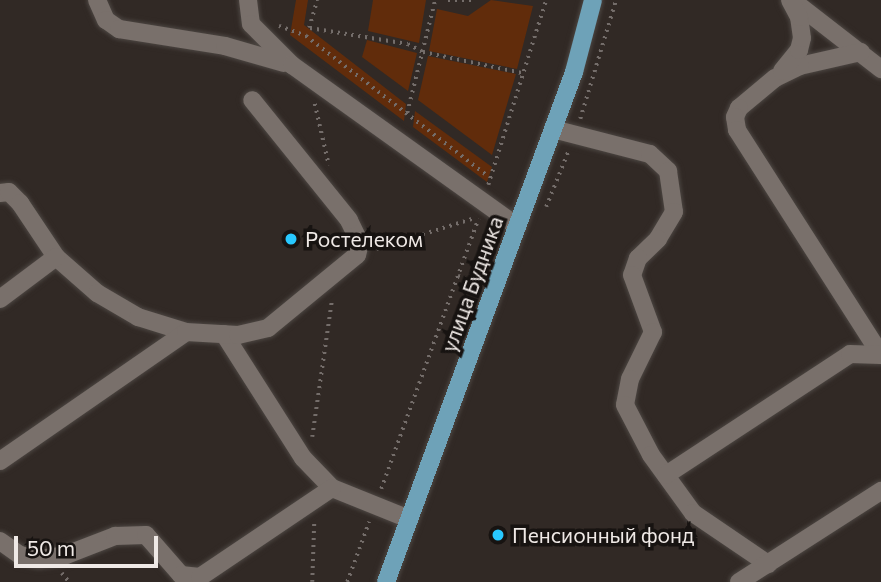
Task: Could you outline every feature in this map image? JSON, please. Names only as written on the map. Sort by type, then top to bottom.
[{"type":"main road","name":"улица Будника","points":[[386,582],[553,129],[593,0]]},
{"type":"lane","points":[[97,0],[106,20],[119,29],[225,46],[292,65]]},
{"type":"lane","points":[[666,475],[850,354],[881,355],[737,130],[739,108],[775,78],[799,50],[802,38],[799,17],[791,0]]},
{"type":"lane","points":[[791,0],[881,69]]},
{"type":"lane","points":[[248,8],[256,31],[292,65],[481,209],[517,226]]},
{"type":"lane","points":[[775,78],[800,66],[861,52]]},
{"type":"lane","points":[[0,193],[9,192],[20,203],[56,257],[97,293],[138,317],[186,332],[224,334],[268,328],[336,275],[357,255],[360,243],[349,220],[252,100]]},
{"type":"lane","points":[[553,129],[650,154],[668,171],[674,212],[658,239],[638,258],[632,275],[653,332],[630,379],[625,405],[666,475],[693,513],[768,564]]},
{"type":"lane","points":[[0,299],[56,257]]},
{"type":"lane","points":[[0,461],[186,332]]},
{"type":"lane","points":[[224,334],[315,471],[332,488],[374,508],[409,519]]},
{"type":"lane","points":[[0,541],[20,555],[39,559],[66,555],[115,536],[146,535],[181,575],[200,577],[332,488]]},
{"type":"lane","points":[[738,582],[881,491]]},
{"type":"path","points":[[306,36],[317,0]]},
{"type":"path","points":[[407,113],[435,0]]},
{"type":"path","points":[[448,0],[471,0]]},
{"type":"path","points":[[347,582],[481,209],[546,0]]},
{"type":"path","points":[[248,8],[306,36],[489,177]]},
{"type":"path","points":[[310,28],[408,44],[423,52],[522,73]]},
{"type":"path","points":[[309,77],[330,169]]},
{"type":"path","points":[[357,255],[481,209]]},
{"type":"path","points":[[315,471],[311,427],[336,275]]},
{"type":"path","points":[[312,582],[315,499]]},
{"type":"shaded area","points":[[296,0],[308,0],[304,25],[406,104],[404,121],[290,35]]},
{"type":"shaded area","points":[[373,0],[426,0],[419,43],[368,31]]},
{"type":"shaded area","points":[[491,0],[533,6],[517,69],[429,51],[437,9],[468,16]]},
{"type":"shaded area","points":[[367,40],[417,53],[408,91],[362,57]]},
{"type":"shaded area","points":[[428,56],[516,74],[492,155],[418,100]]},
{"type":"shaded area","points":[[415,111],[492,167],[487,182],[413,127]]},
{"type":"place","name":"Ростелеком","points":[[291,239]]},
{"type":"place","name":"Пенсионный фонд","points":[[498,535]]}]
